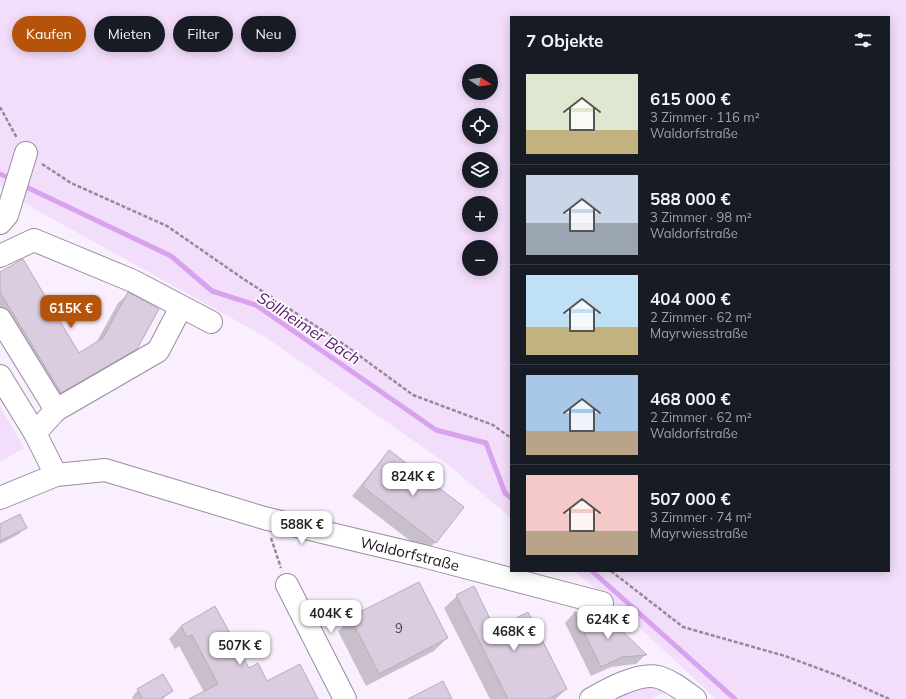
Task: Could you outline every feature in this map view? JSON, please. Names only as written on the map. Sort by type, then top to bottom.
[{"type":"street","points":[[0,223],[7,214],[24,158]]},
{"type":"street","points":[[0,256],[34,240],[132,281],[211,322]]},
{"type":"street","points":[[35,433],[56,410],[158,351],[181,307]]},
{"type":"street","points":[[0,319],[56,410]]},
{"type":"street","points":[[0,376],[35,433],[56,475]]},
{"type":"street","name":"Waldorfstraße","points":[[0,498],[56,475],[105,470],[264,518],[423,556],[602,603]]},
{"type":"street","points":[[287,585],[345,699]]},
{"type":"street","points":[[591,699],[627,680],[656,676],[673,683],[695,699]]},
{"type":"path","points":[[0,106],[24,158],[71,182],[167,226],[242,278],[342,343],[413,395],[493,426],[510,437]]},
{"type":"path","points":[[264,518],[287,585]]},
{"type":"path","points":[[612,572],[683,627],[785,656],[839,676],[889,699]]},
{"type":"shaded area","points":[[0,0],[906,0],[906,699],[716,699],[612,602],[575,572],[890,572],[890,16],[510,16],[510,517],[451,467],[264,336],[40,212],[0,187]]},
{"type":"shaded area","points":[[0,406],[24,448],[0,462]]},
{"type":"shaded area","points":[[642,687],[664,688],[663,693],[651,699],[615,699]]},
{"type":"building","points":[[23,259],[79,353],[103,338],[128,292],[159,309],[137,349],[61,393],[0,292],[0,272]]},
{"type":"building","points":[[389,450],[464,507],[436,543],[362,486]]},
{"type":"building","points":[[20,514],[27,528],[0,541],[0,524]]},
{"type":"building","points":[[419,582],[448,638],[379,674],[350,617]]},
{"type":"building","points":[[474,586],[495,629],[528,612],[567,689],[548,699],[508,699],[456,595]]},
{"type":"building","points":[[215,606],[249,668],[258,663],[267,681],[300,664],[318,699],[189,699],[218,684],[192,635],[187,637],[181,626]]},
{"type":"building","points":[[574,612],[615,624],[647,655],[622,657],[601,667]]},
{"type":"building","points":[[163,674],[173,691],[160,699],[143,699],[137,689]]},
{"type":"building","points":[[443,681],[452,699],[408,699]]},
{"type":"waterway","name":"Söllheimer Bach","points":[[0,174],[12,179]]},
{"type":"waterway","name":"Söllheimer Bach","points":[[22,185],[171,256],[212,291],[256,305],[436,430],[486,443],[505,493],[510,497]]},
{"type":"waterway","name":"Söllheimer Bach","points":[[593,572],[735,699]]}]
